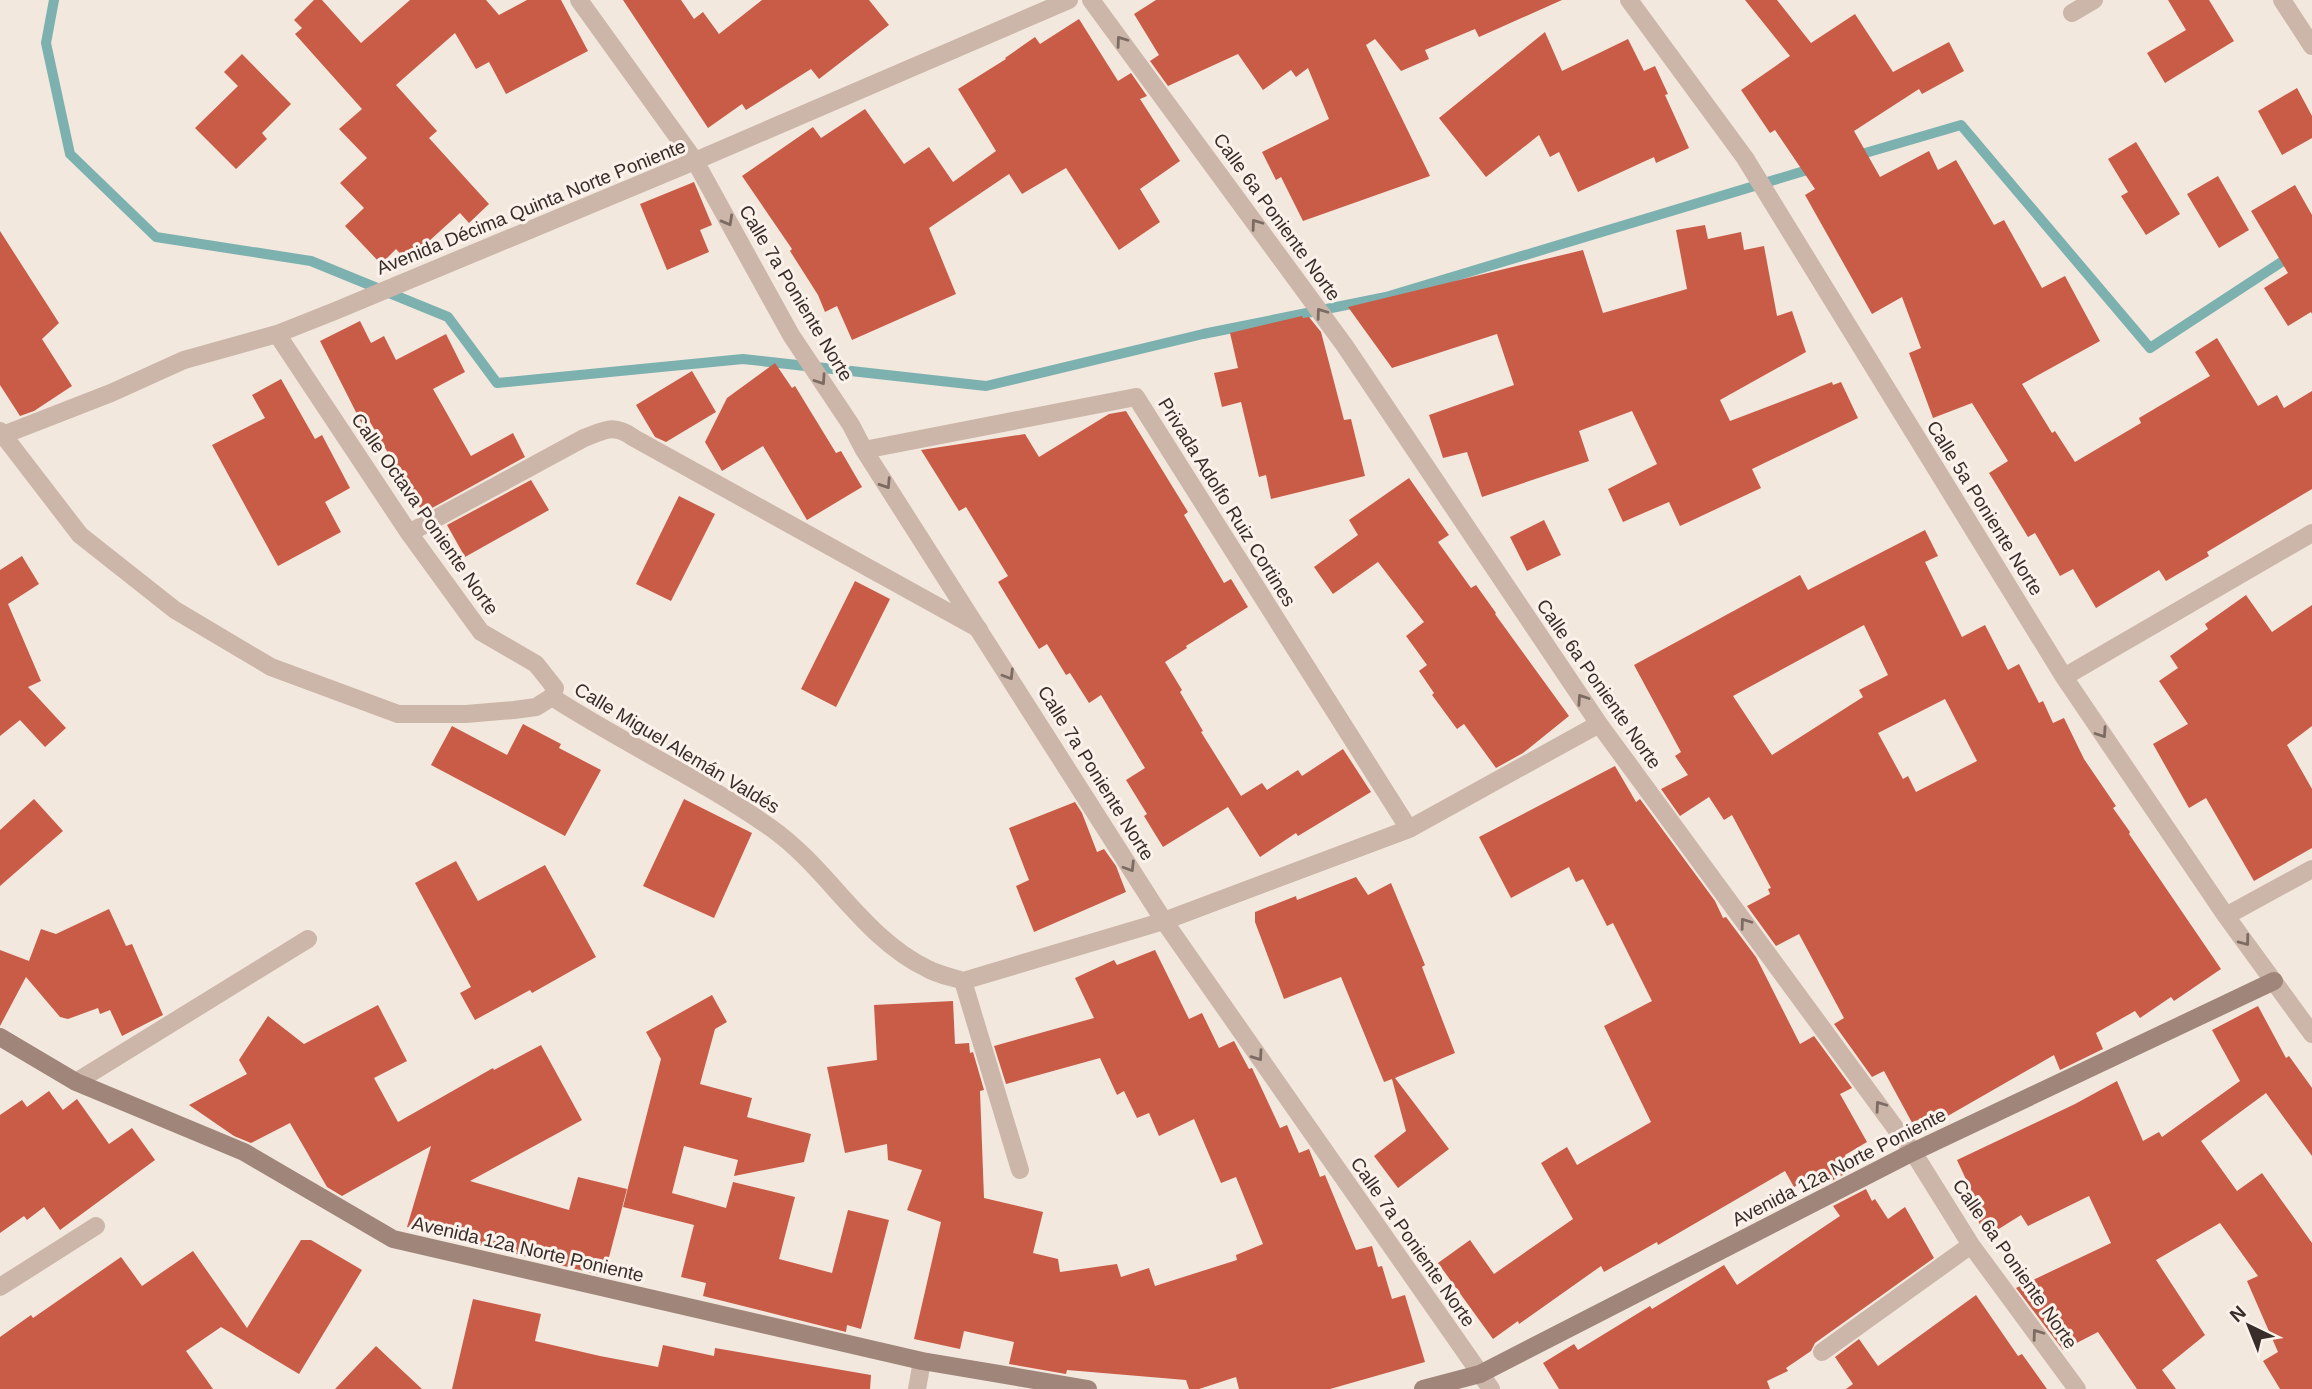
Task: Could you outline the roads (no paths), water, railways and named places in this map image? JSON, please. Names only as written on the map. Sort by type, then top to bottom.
[{"type":"street","name":"Calle 7a Poniente Norte","points":[[579,0],[695,162],[791,335],[851,425],[864,450],[1164,921],[1491,1389]]},
{"type":"street","name":"Avenida Décima Quinta Norte Poniente","points":[[1,433],[111,393],[184,360],[277,334],[335,311],[695,162],[1069,0]]},
{"type":"street","name":"Calle 6a Poniente Norte","points":[[1091,0],[1345,346],[1599,724],[1913,1152],[1971,1245],[2077,1389]]},
{"type":"street","name":"Calle 5a Poniente Norte","points":[[1629,0],[1745,158],[2064,677],[2226,916],[2312,1034]]},
{"type":"street","points":[[2072,13],[2094,0]]},
{"type":"street","points":[[2282,0],[2312,46]]},
{"type":"street","name":"Calle Octava Poniente Norte","points":[[277,334],[409,533],[481,632],[536,664],[555,688],[552,697]]},
{"type":"street","name":"Privada Adolfo Ruiz Cortines","points":[[864,450],[1136,397],[1409,829]]},
{"type":"street","points":[[409,533],[584,438],[611,428],[624,430],[980,630]]},
{"type":"street","name":"Calle Miguel Alemán Valdés","points":[[1,433],[80,536],[175,610],[271,667],[398,714],[466,714],[514,710],[536,707],[552,697],[597,726],[713,791],[772,829],[819,870],[864,921],[902,953],[928,970],[963,981]]},
{"type":"street","points":[[2064,677],[2312,533]]},
{"type":"street","points":[[1020,1170],[963,981],[1164,921],[1409,829],[1599,724]]},
{"type":"street","points":[[2226,916],[2312,869]]},
{"type":"street","points":[[76,1082],[308,939]]},
{"type":"street","name":"Avenida 12a Norte Poniente","points":[[1423,1389],[1480,1374],[1913,1152],[2274,981]]},
{"type":"street","name":"Avenida 12a Norte Poniente","points":[[0,1037],[76,1082],[244,1152],[393,1239],[922,1361],[1088,1389]]},
{"type":"street","points":[[0,1287],[96,1226]]},
{"type":"street","points":[[1822,1352],[1971,1245]]},
{"type":"street","points":[[917,1389],[922,1361]]},
{"type":"waterway","points":[[54,0],[46,43],[70,154],[156,237],[311,261],[448,317],[497,383],[743,359],[986,386],[1203,334],[1386,297],[1814,168]]},
{"type":"waterway","points":[[1855,156],[1961,125],[2150,348],[2312,242]]}]
